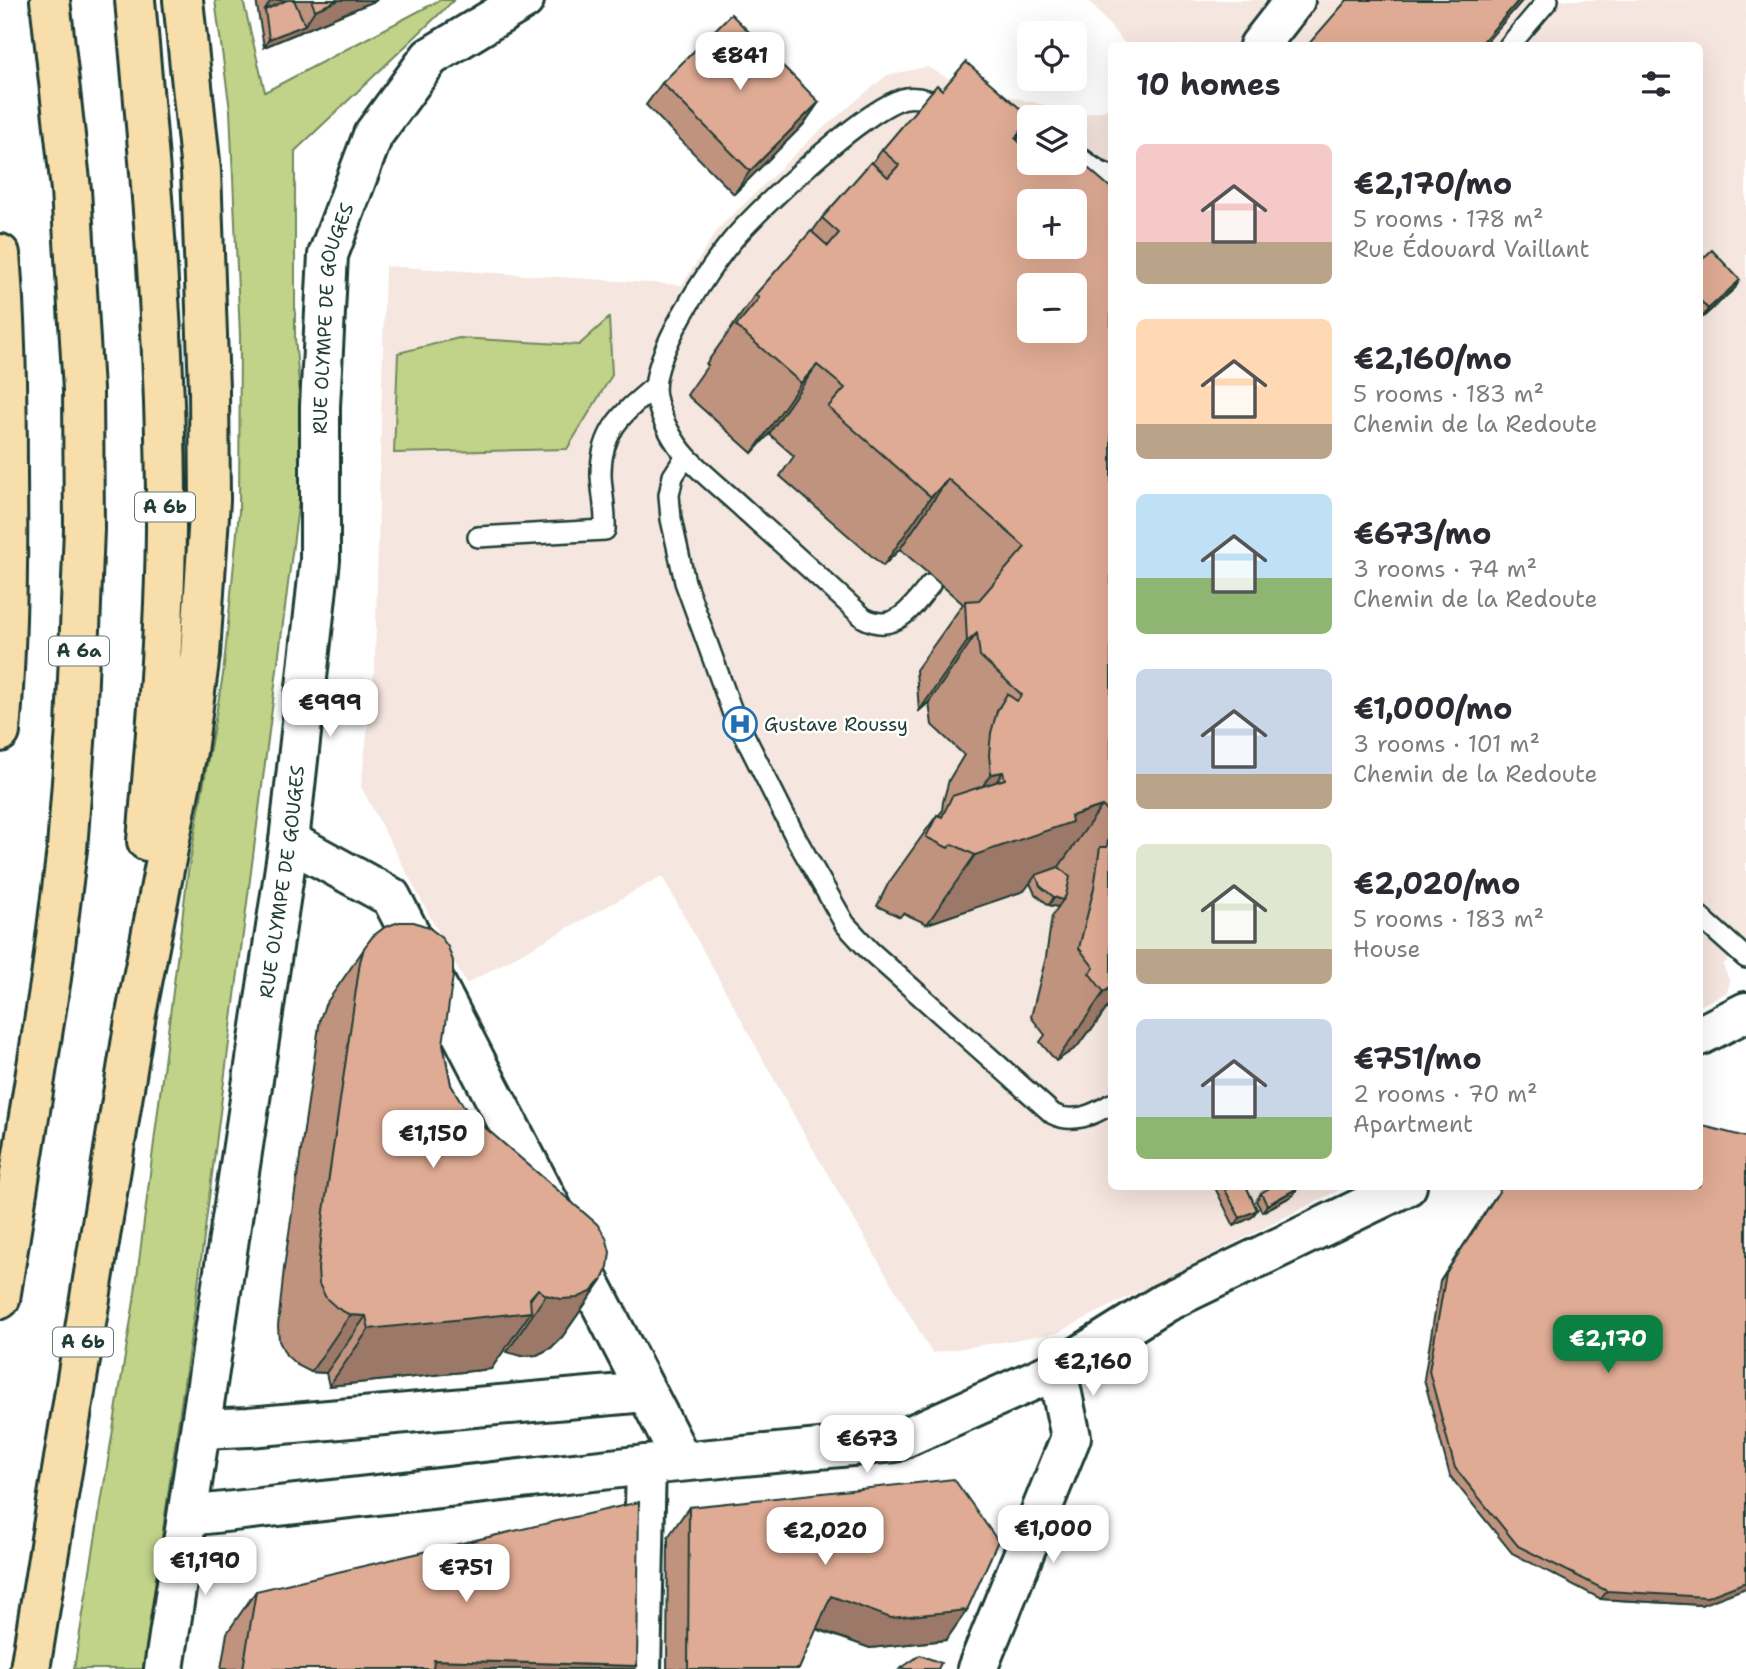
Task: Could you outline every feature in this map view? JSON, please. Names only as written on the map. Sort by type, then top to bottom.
[{"type":"highway","name":"A 6a","points":[[0,1299],[51,978],[67,849],[77,715],[84,529],[83,390],[71,190],[50,0]]},
{"type":"highway","name":"A 6b","points":[[30,1669],[136,1014],[138,936],[161,668],[166,529],[164,387],[151,177],[135,0]]},
{"type":"highway","points":[[136,1014],[187,751],[200,654],[209,513],[209,389],[201,171],[183,0]]},
{"type":"highway","points":[[0,254],[6,375],[8,520],[0,732]]},
{"type":"street","name":"RUE OLYMPE DE GOUGES","points":[[164,1669],[289,841],[320,560],[320,406],[328,255],[373,135],[430,57],[524,0]]},
{"type":"street","points":[[1262,42],[1295,0]]},
{"type":"street","points":[[289,841],[391,897],[646,1392],[664,1463],[641,1669]]},
{"type":"street","points":[[1703,1034],[1746,1012]]},
{"type":"street","points":[[188,1516],[664,1463],[895,1442],[1057,1370],[1164,1303],[1399,1190]]},
{"type":"street","points":[[977,1669],[1071,1437],[1057,1370]]},
{"type":"street","points":[[201,1429],[646,1392]]},
{"type":"lane","points":[[1512,42],[1548,0]]},
{"type":"lane","points":[[930,585],[906,614],[895,621],[883,624],[864,618],[686,456],[662,415],[654,387],[658,367],[674,329],[731,242],[818,158],[874,114],[896,101],[908,98],[931,102],[958,118]]},
{"type":"lane","points":[[478,537],[605,530],[606,510],[601,475],[604,444],[621,414],[654,387]]},
{"type":"lane","points":[[686,456],[673,477],[670,495],[671,519],[685,582],[732,711],[765,781],[845,924],[869,950],[1053,1114],[1060,1117],[1083,1117],[1108,1105]]},
{"type":"lane","points":[[1703,920],[1746,958]]},
{"type":"shaded area","points":[[1088,0],[1746,0],[1746,941],[1723,965],[1730,982],[1727,992],[1703,1004],[1703,42],[1123,42]]},
{"type":"shaded area","name":"Gustave Roussy","points":[[927,67],[961,85],[1045,105],[1017,105],[1017,175],[1087,175],[1087,113],[1108,110],[1108,1190],[1339,1190],[1057,1333],[932,1353],[802,1130],[662,876],[466,984],[361,787],[375,662],[385,266],[682,285],[718,229],[816,134],[887,75]]},
{"type":"green space","points":[[215,0],[243,0],[265,92],[440,0],[454,0],[295,151],[295,337],[305,452],[195,1307],[143,1669],[74,1669],[134,1301],[188,872],[223,675],[239,512],[240,336],[230,110]]},
{"type":"green space","points":[[609,318],[612,375],[567,449],[394,453],[398,353],[459,338],[579,345]]},
{"type":"building","points":[[287,0],[294,0],[305,25],[269,39],[265,10]]},
{"type":"building","points":[[311,0],[339,0],[315,10]]},
{"type":"building","points":[[1347,0],[1519,0],[1482,42],[1310,42]]},
{"type":"building","points":[[731,14],[819,102],[750,171],[662,83]]},
{"type":"building","name":"Gustave Roussy","points":[[966,62],[1017,106],[1017,175],[1087,175],[1087,167],[1108,185],[1108,811],[1102,806],[1071,816],[1072,822],[975,855],[952,844],[948,848],[926,837],[937,815],[942,817],[952,796],[1005,779],[1003,772],[991,774],[991,733],[997,711],[1007,694],[1017,701],[1022,695],[980,656],[977,633],[967,642],[965,601],[979,600],[1025,547],[948,479],[931,497],[828,407],[845,388],[817,365],[801,383],[736,326],[759,298],[755,295],[811,231],[828,246],[839,233],[822,218],[871,162],[888,177],[899,165],[882,150],[937,85],[942,90]]},
{"type":"building","points":[[1712,250],[1740,280],[1708,309],[1703,303],[1703,258]]},
{"type":"building","points":[[1108,841],[1108,989],[1104,992],[1089,973],[1094,968],[1079,948],[1094,888],[1100,847],[1107,847]]},
{"type":"building","points":[[1059,867],[1070,877],[1063,900],[1054,897],[1040,886],[1036,875]]},
{"type":"building","points":[[399,922],[414,922],[428,927],[440,936],[448,947],[453,961],[453,976],[443,1044],[451,1085],[467,1112],[597,1224],[606,1237],[610,1252],[608,1267],[602,1280],[591,1292],[577,1298],[561,1299],[546,1295],[538,1289],[530,1298],[531,1312],[369,1329],[366,1316],[350,1315],[326,1298],[319,1284],[318,1269],[360,962],[364,948],[373,936],[385,927]]},
{"type":"building","points":[[1703,1126],[1746,1137],[1746,1582],[1707,1597],[1607,1591],[1518,1546],[1455,1468],[1429,1371],[1446,1273],[1500,1190],[1703,1190]]},
{"type":"building","points":[[1225,1190],[1248,1190],[1257,1210],[1240,1218]]},
{"type":"building","points":[[1266,1190],[1294,1190],[1267,1205],[1261,1193]]},
{"type":"building","points":[[954,1479],[998,1541],[967,1610],[891,1618],[831,1596],[799,1669],[688,1669],[689,1507]]},
{"type":"building","points":[[639,1502],[637,1666],[434,1660],[433,1669],[243,1669],[256,1591]]},
{"type":"building","points":[[920,1655],[941,1663],[938,1669],[900,1669]]},
{"type":"place","name":"Gustave Roussy","points":[[740,724]]}]
